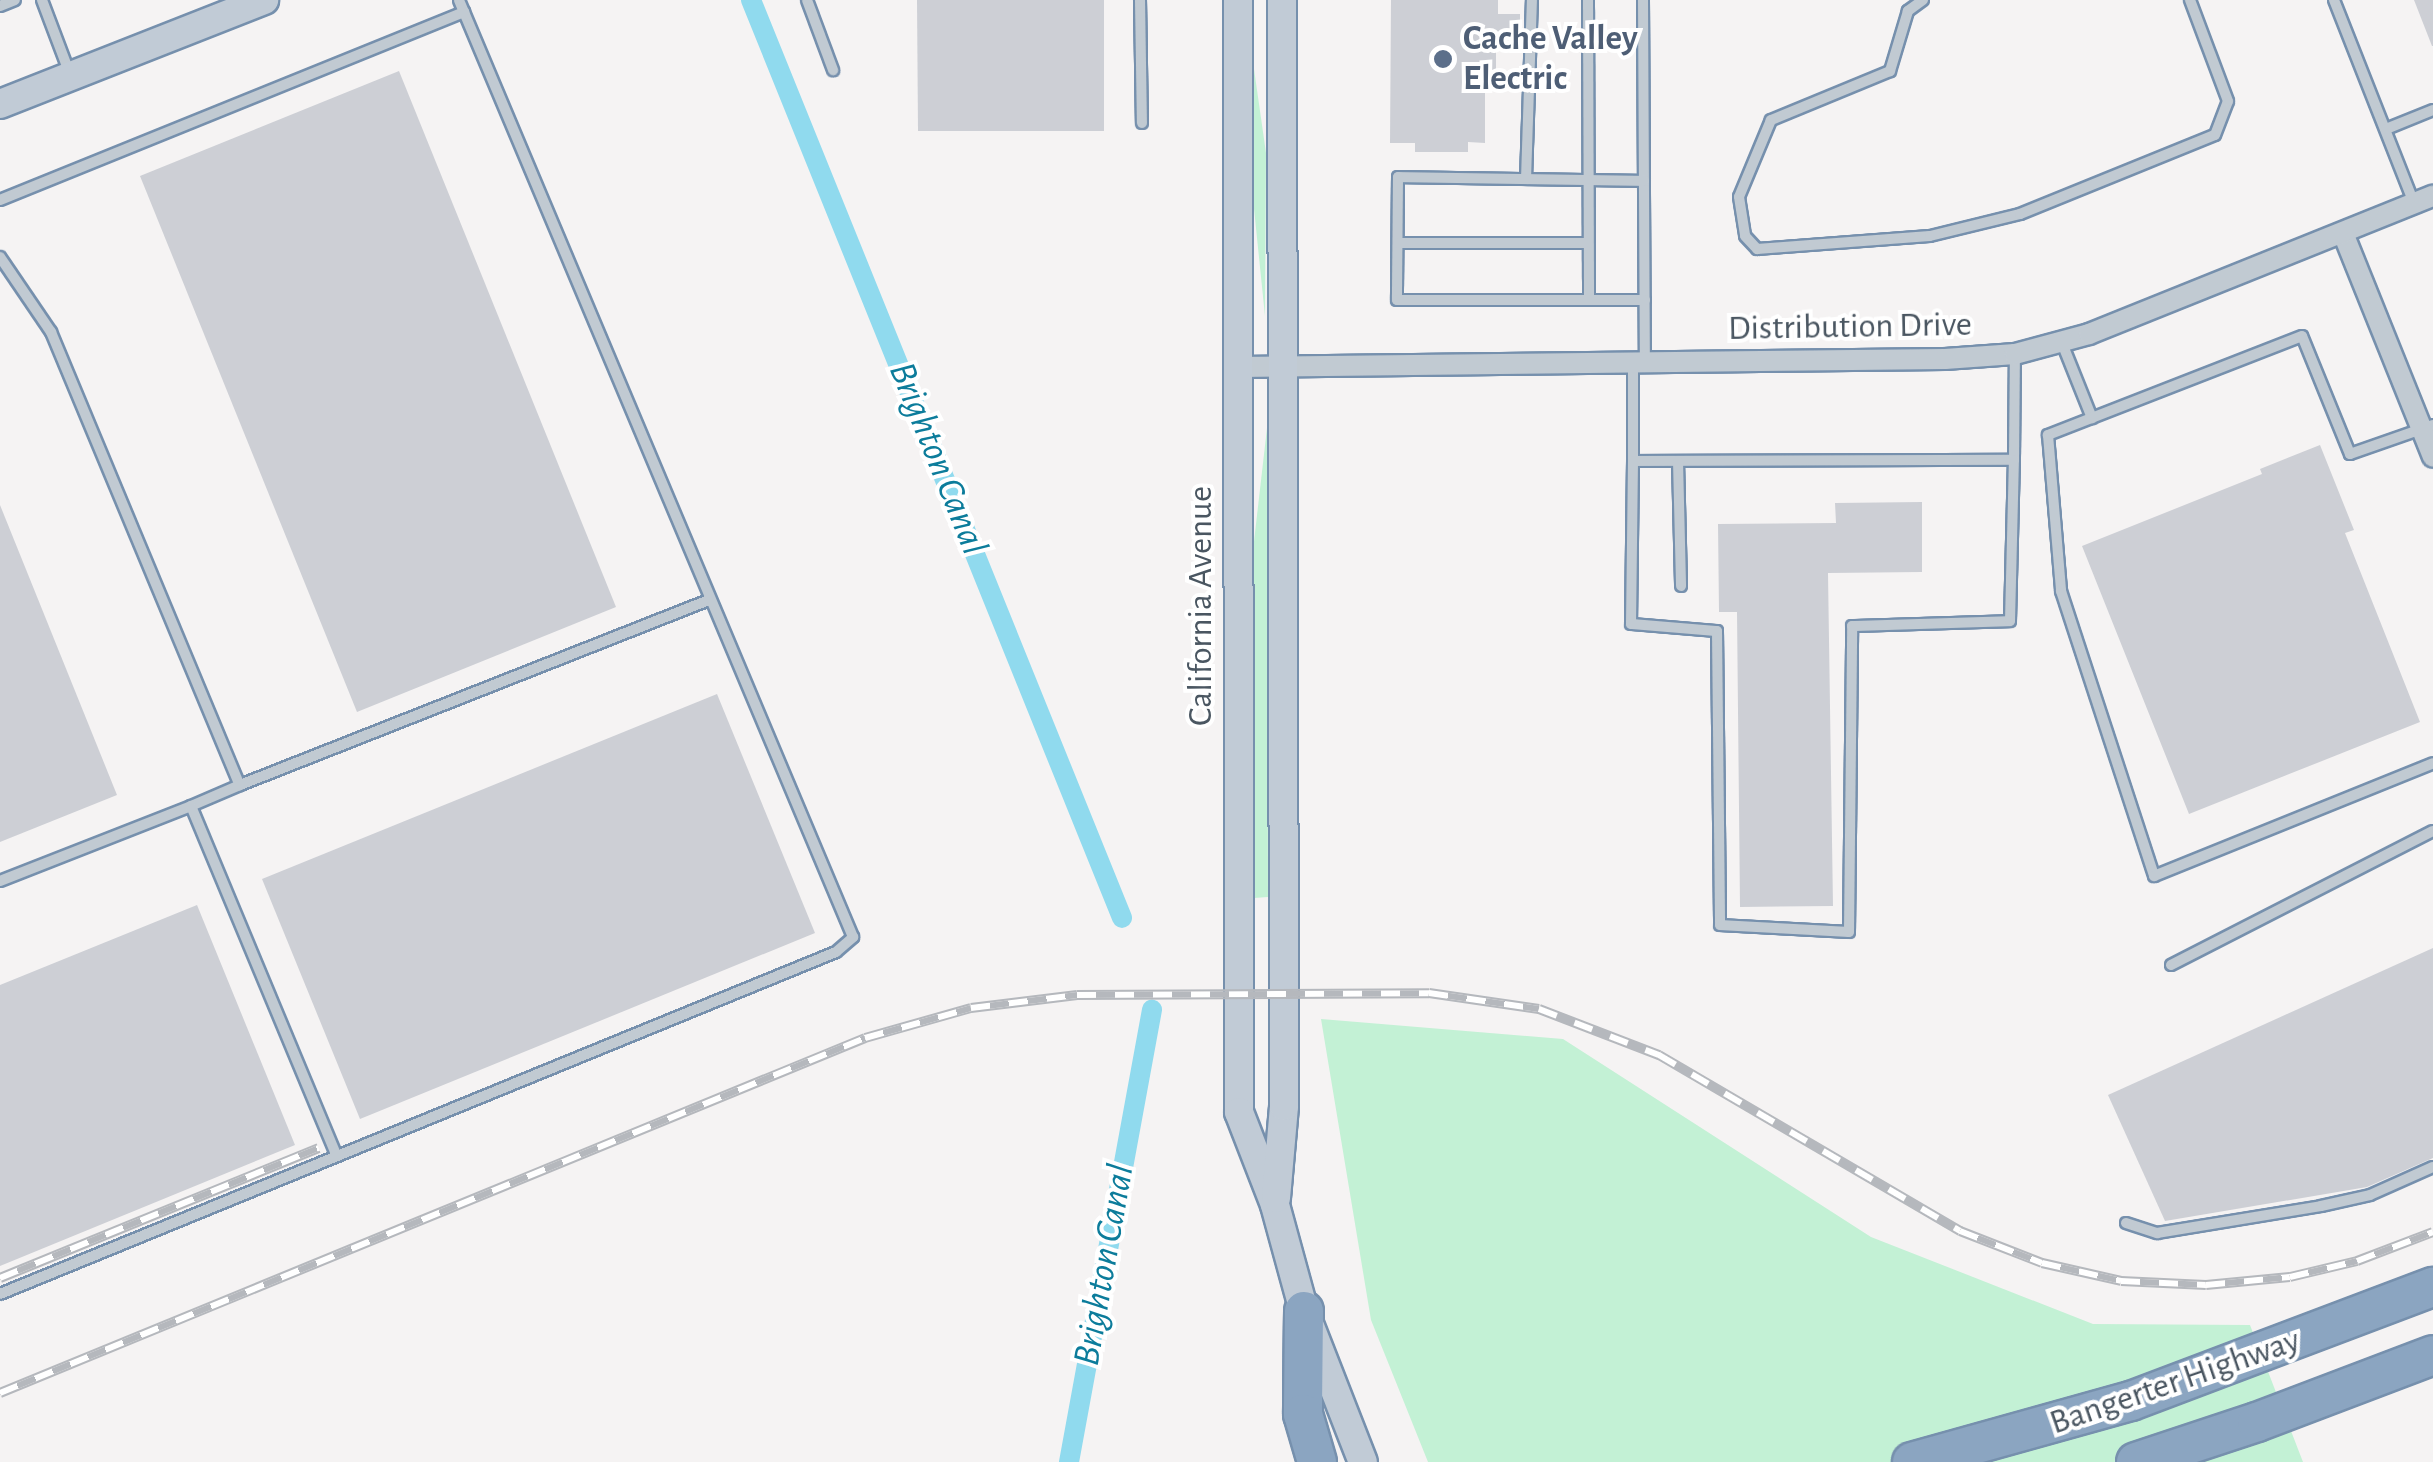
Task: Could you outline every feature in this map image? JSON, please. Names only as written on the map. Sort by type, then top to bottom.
[{"type":"highway","name":"Bangerter Highway","points":[[1912,1462],[2148,1396],[2433,1287]]},
{"type":"highway","points":[[1304,1312],[1303,1414],[1317,1462]]},
{"type":"highway","name":"Bangerter Highway","points":[[2136,1462],[2257,1422],[2433,1354]]},
{"type":"main road","points":[[0,104],[264,0]]},
{"type":"main road","name":"California Avenue","points":[[1238,0],[1239,1112],[1275,1205],[1304,1312],[1363,1462]]},
{"type":"main road","name":"California Avenue","points":[[1275,1205],[1284,1106],[1282,0]]},
{"type":"street","name":"Distribution Drive","points":[[1239,367],[1639,364],[2015,354],[2062,343],[2424,200]]},
{"type":"street","points":[[2343,232],[2427,426],[2433,457]]},
{"type":"lane","points":[[0,6],[14,0]]},
{"type":"lane","points":[[42,0],[70,76]]},
{"type":"lane","points":[[0,1294],[836,952],[853,937],[459,0]]},
{"type":"lane","points":[[807,0],[833,70]]},
{"type":"lane","points":[[1140,0],[1142,123]]},
{"type":"lane","points":[[1526,179],[1532,0]]},
{"type":"lane","points":[[1588,0],[1588,299]]},
{"type":"lane","points":[[1643,0],[1645,300],[1633,461],[1631,624],[1717,631],[1720,925],[1850,932],[1852,626],[2010,621],[2015,354]]},
{"type":"lane","points":[[1923,0],[1908,11],[1890,70],[1772,120],[1740,198],[1745,236],[1758,249],[1930,236],[2020,214],[2215,135],[2228,102],[2190,0]]},
{"type":"lane","points":[[2334,0],[2386,128],[2424,200]]},
{"type":"lane","points":[[0,200],[464,12]]},
{"type":"lane","points":[[2386,128],[2433,110]]},
{"type":"lane","points":[[1644,181],[1398,177],[1397,300],[1645,300]]},
{"type":"lane","points":[[1398,243],[1588,244]]},
{"type":"lane","points":[[0,257],[52,332],[240,785]]},
{"type":"lane","points":[[2427,426],[2350,454],[2302,336],[2048,435],[2061,591],[2154,876],[2433,763]]},
{"type":"lane","points":[[2062,343],[2092,418]]},
{"type":"lane","points":[[1633,461],[2014,460]]},
{"type":"lane","points":[[1678,461],[1681,586]]},
{"type":"lane","points":[[0,882],[709,600]]},
{"type":"lane","points":[[192,806],[336,1154]]},
{"type":"lane","points":[[2171,965],[2433,831]]},
{"type":"lane","points":[[2126,1223],[2157,1233],[2288,1212],[2370,1195],[2433,1168]]},
{"type":"green space","points":[[1254,69],[1266,153],[1265,316],[1252,189]]},
{"type":"green space","points":[[1267,428],[1268,897],[1254,898],[1252,559]]},
{"type":"green space","points":[[1321,1019],[1563,1039],[1871,1237],[2093,1324],[2250,1325],[2303,1462],[1428,1462],[1371,1320]]},
{"type":"building","points":[[917,0],[1104,0],[1104,131],[918,131]]},
{"type":"building","name":"Cache Valley Electric","points":[[1391,0],[1498,0],[1498,14],[1520,14],[1520,34],[1496,33],[1496,85],[1485,85],[1485,143],[1468,142],[1468,152],[1415,152],[1415,143],[1390,143]]},
{"type":"building","points":[[2414,0],[2433,0],[2433,46],[2432,46]]},
{"type":"building","points":[[399,71],[616,607],[357,712],[140,176]]},
{"type":"building","points":[[2320,445],[2354,530],[2345,533],[2420,722],[2189,814],[2082,546],[2262,474],[2260,469]]},
{"type":"building","points":[[1922,502],[1922,572],[1828,573],[1833,906],[1740,907],[1737,612],[1719,612],[1718,524],[1836,523],[1835,503]]},
{"type":"building","points":[[0,505],[117,795],[0,842]]},
{"type":"building","points":[[717,694],[815,933],[360,1119],[262,879]]},
{"type":"building","points":[[197,905],[295,1145],[0,1266],[0,985]]},
{"type":"building","points":[[2433,948],[2433,1158],[2367,1187],[2165,1221],[2108,1095]]},
{"type":"waterway","name":"Brighton Canal","points":[[751,0],[1122,918]]},
{"type":"waterway","name":"Brighton Canal","points":[[1069,1462],[1152,1010]]},
{"type":"railway","points":[[0,1393],[865,1038],[971,1008],[1077,995],[1429,993],[1539,1009],[1659,1055],[1960,1231],[2042,1263],[2121,1281],[2206,1285],[2290,1277],[2357,1261],[2433,1232]]},
{"type":"railway","points":[[0,1278],[319,1148]]},
{"type":"place","name":"Cache Valley Electric","points":[[1443,59]]}]
